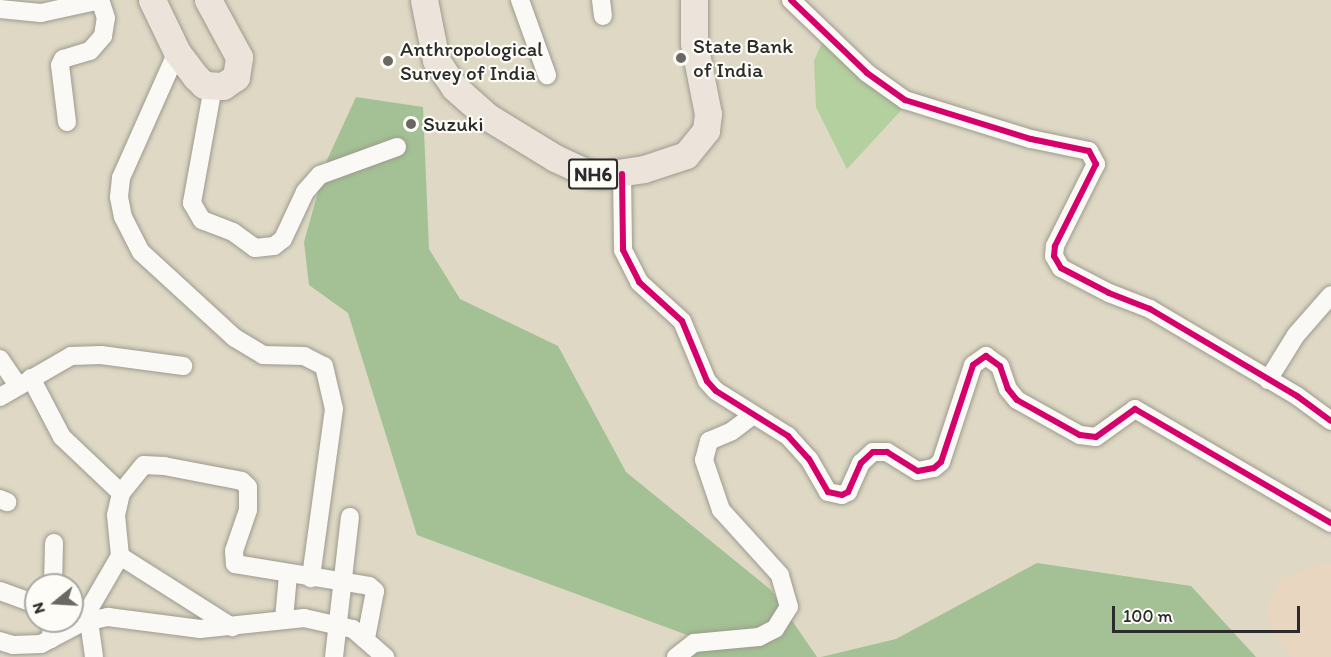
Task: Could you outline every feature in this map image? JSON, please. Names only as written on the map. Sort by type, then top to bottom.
[{"type":"highway","points":[[152,0],[177,52],[196,77],[213,87],[230,83],[236,77],[239,57],[208,0]]},
{"type":"highway","name":"NH6","points":[[424,0],[436,60],[468,101],[573,168],[590,174],[622,174],[686,155],[706,130],[708,114],[694,43],[694,0]]},
{"type":"street","points":[[0,9],[41,13],[100,0],[106,18],[103,36],[90,51],[63,59],[60,65],[67,122]]},
{"type":"street","points":[[520,0],[547,75]]},
{"type":"street","points":[[791,0],[867,73],[905,100],[1031,139],[1089,151],[1096,164],[1055,246],[1054,256],[1060,268],[1109,293],[1150,309],[1331,421]]},
{"type":"street","points":[[177,52],[121,178],[119,197],[123,217],[141,252],[235,338],[263,356],[304,356],[324,366],[334,409],[311,578]]},
{"type":"street","points":[[213,87],[192,203],[202,220],[232,232],[255,248],[274,246],[283,239],[305,192],[320,175],[397,147]]},
{"type":"street","points":[[622,174],[623,250],[639,282],[682,321],[708,381],[753,415],[788,436],[809,459],[825,490],[842,495],[848,492],[866,456],[873,452],[887,452],[918,471],[934,468],[941,462],[973,365],[988,357],[1000,366],[1008,389],[1017,400],[1080,435],[1096,437],[1135,410],[1331,523]]},
{"type":"street","points":[[1268,380],[1296,335],[1331,295]]},
{"type":"street","points":[[0,397],[58,361],[84,354],[183,366]]},
{"type":"street","points":[[0,359],[25,382],[62,437],[121,493]]},
{"type":"street","points":[[676,657],[694,643],[759,637],[775,629],[789,607],[780,575],[721,510],[704,460],[709,441],[732,431],[753,415]]},
{"type":"street","points":[[94,657],[85,622],[120,556],[116,515],[121,493],[131,476],[144,465],[242,481],[250,496],[234,551],[235,564],[369,586],[375,591],[366,638]]},
{"type":"street","points":[[334,657],[335,624],[350,517]]},
{"type":"street","points":[[53,573],[54,543]]},
{"type":"street","points":[[120,556],[232,627]]},
{"type":"street","points":[[284,619],[288,574]]},
{"type":"street","points":[[0,591],[24,600]]},
{"type":"street","points":[[0,640],[14,645],[45,640],[85,622],[125,617],[200,629],[284,619],[319,619],[366,638],[385,657]]},
{"type":"shaded area","points":[[1321,563],[1331,563],[1331,657],[1294,657],[1274,635],[1267,607],[1281,579]]},
{"type":"green space","points":[[825,36],[906,105],[847,169],[816,107],[814,61]]},
{"type":"green space","points":[[356,97],[423,107],[429,249],[460,299],[558,346],[626,472],[771,590],[817,657],[687,657],[690,636],[417,535],[348,313],[309,285],[304,242],[327,160]]},
{"type":"green space","points":[[1037,563],[1191,586],[1256,657],[821,657],[896,639]]},
{"type":"cycle path","points":[[791,0],[867,73],[905,100],[1031,139],[1089,151],[1096,164],[1055,246],[1054,256],[1061,268],[1109,293],[1150,309],[1297,396],[1331,421]]},
{"type":"cycle path","points":[[622,174],[623,250],[639,282],[682,321],[707,381],[716,391],[788,436],[809,459],[828,492],[842,495],[848,492],[861,463],[873,452],[887,452],[918,471],[934,468],[941,462],[973,365],[986,356],[1000,366],[1008,389],[1017,400],[1080,435],[1096,437],[1135,409],[1331,523]]},
{"type":"place","name":"State Bank of India","points":[[681,58]]},
{"type":"place","name":"Anthropological Survey of India","points":[[388,61]]},
{"type":"place","name":"Suzuki","points":[[411,124]]}]
